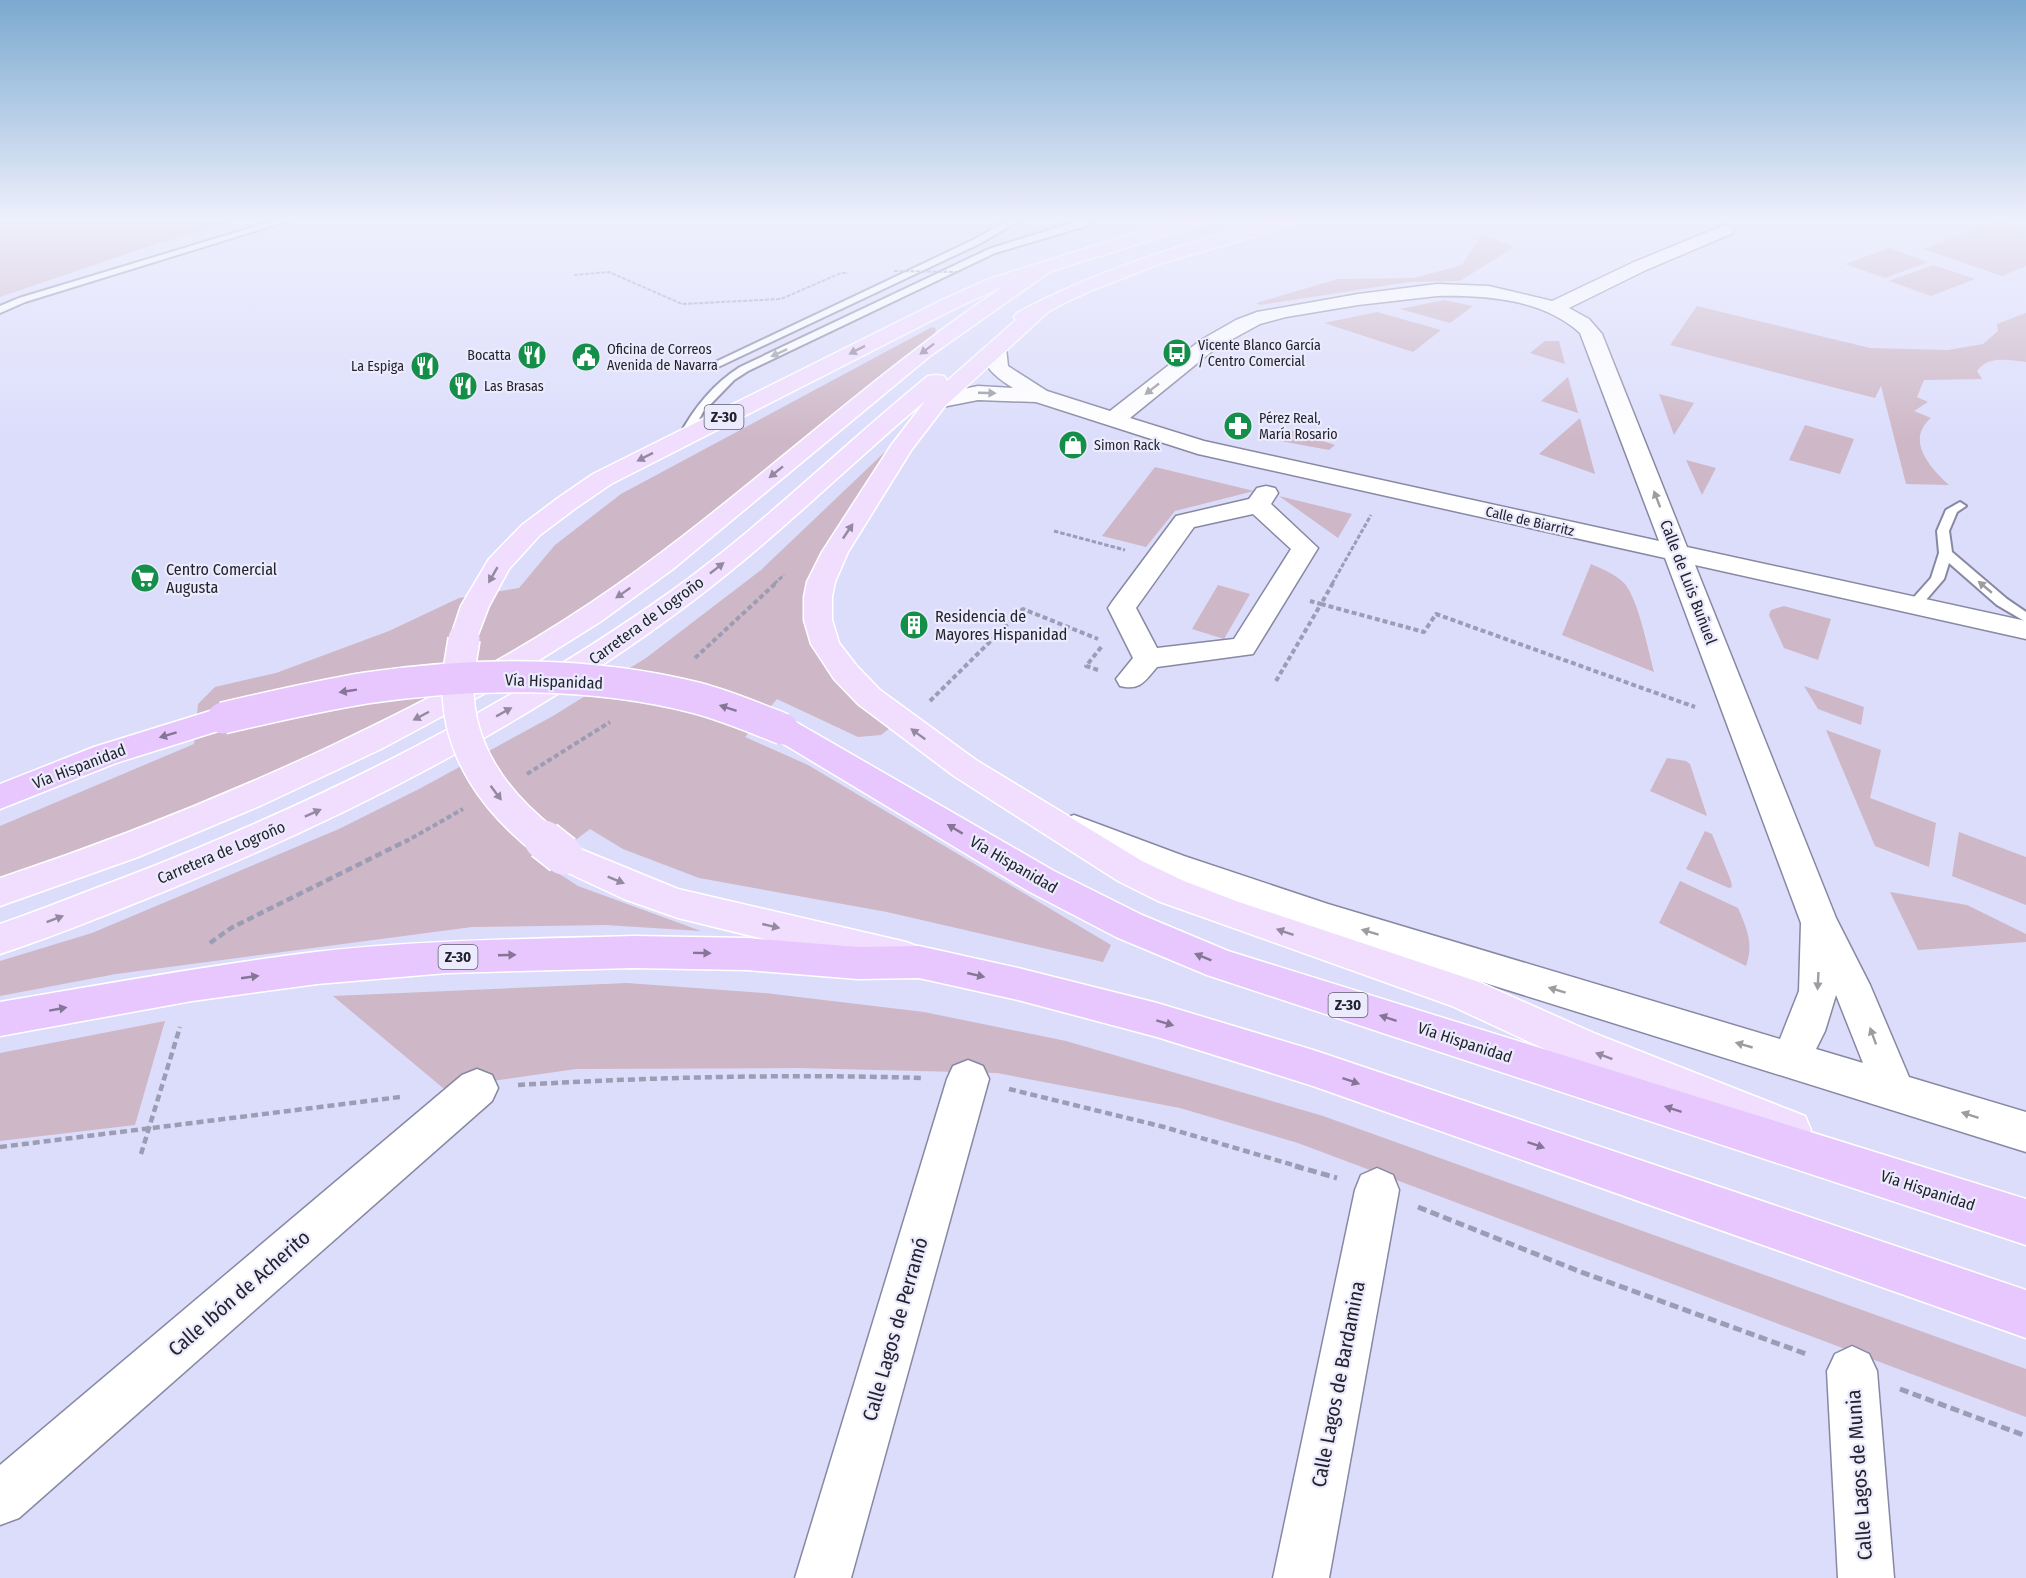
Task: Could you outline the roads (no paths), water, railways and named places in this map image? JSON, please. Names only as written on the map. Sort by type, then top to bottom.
[{"type":"highway","name":"Vía Hispanidad","points":[[0,797],[105,754],[224,718],[327,694],[389,685],[448,680],[555,679],[608,683],[684,694],[783,729],[1041,881],[1129,926],[1220,964],[2026,1222]]},
{"type":"highway","name":"Z-30","points":[[0,1019],[203,983],[317,968],[447,957],[634,952],[747,954],[858,963],[919,962],[1018,984],[1156,1020],[1313,1068],[2026,1314]]},
{"type":"main road","name":"Z-30","points":[[919,962],[855,944],[714,913],[649,893],[563,855],[525,826],[492,789],[475,759],[463,726],[458,686],[464,639],[475,606],[498,565],[531,530],[602,479],[974,293]]},
{"type":"main road","points":[[0,892],[156,836],[272,787],[400,727],[481,684],[553,641],[625,592],[677,553],[922,353],[1006,293]]},
{"type":"main road","points":[[1072,293],[1043,306],[937,401],[902,447],[835,552],[820,582],[818,620],[825,644],[845,672],[869,697],[965,768],[1130,871],[1171,891],[1465,994],[1582,1047],[1697,1091],[1949,1197]]},
{"type":"main road","name":"Carretera de Logroño","points":[[0,939],[182,871],[331,805],[520,704],[606,651],[686,593],[759,535],[894,414],[970,353],[1043,306]]},
{"type":"street","name":"Calle de Luis Buñuel","points":[[1112,421],[1216,340],[1258,318],[1407,293]]},
{"type":"street","name":"Calle de Luis Buñuel","points":[[1492,293],[1553,308],[1575,318],[1592,334],[1679,554],[1819,922],[1844,965],[1858,996],[1894,1091]]},
{"type":"street","points":[[1553,308],[1585,293]]},
{"type":"street","name":"Calle de Biarritz","points":[[996,348],[996,360],[1000,370],[1039,396],[1209,450],[2026,630]]},
{"type":"street","name":"Calle de Biarritz","points":[[937,401],[978,393],[1039,396]]},
{"type":"street","points":[[1262,499],[1305,548],[1244,647],[1140,669],[1122,608],[1149,557],[1185,520],[1262,499]]},
{"type":"street","points":[[1038,813],[1172,866],[1328,919],[1557,991],[1791,1059],[2026,1132]]},
{"type":"street","name":"Calle de Luis Buñuel","points":[[1791,1059],[1805,1031],[1818,991],[1819,922]]},
{"type":"street","name":"Calle Lagos de Perramó","points":[[823,1578],[968,1079]]},
{"type":"street","name":"Calle Ibón de Acherito","points":[[0,1499],[477,1088]]},
{"type":"street","name":"Calle Lagos de Bardamina","points":[[1301,1578],[1377,1190]]},
{"type":"street","name":"Calle Lagos de Munia","points":[[1852,1371],[1866,1578]]},
{"type":"lane","points":[[0,310],[45,293]]},
{"type":"lane","points":[[712,366],[868,293]]},
{"type":"lane","points":[[685,436],[698,411],[730,378],[744,369],[904,293]]},
{"type":"lane","points":[[1914,605],[1937,579],[1946,553],[1943,531],[1952,510],[1960,506]]},
{"type":"lane","points":[[1946,553],[2002,602],[2026,618]]},
{"type":"place","name":"Vicente Blanco García / Centro Comercial","points":[[1177,353]]},
{"type":"place","name":"Bocatta","points":[[532,355]]},
{"type":"place","name":"Oficina de Correos Avenida de Navarra","points":[[586,357]]},
{"type":"place","name":"La Espiga","points":[[425,366]]},
{"type":"place","name":"Las Brasas","points":[[463,386]]},
{"type":"place","name":"Pérez Real, María Rosario","points":[[1238,426]]},
{"type":"place","name":"Simon Rack","points":[[1073,445]]},
{"type":"place","name":"Centro Comercial Augusta","points":[[145,578]]},
{"type":"place","name":"Residencia de Mayores Hispanidad","points":[[914,625]]}]
